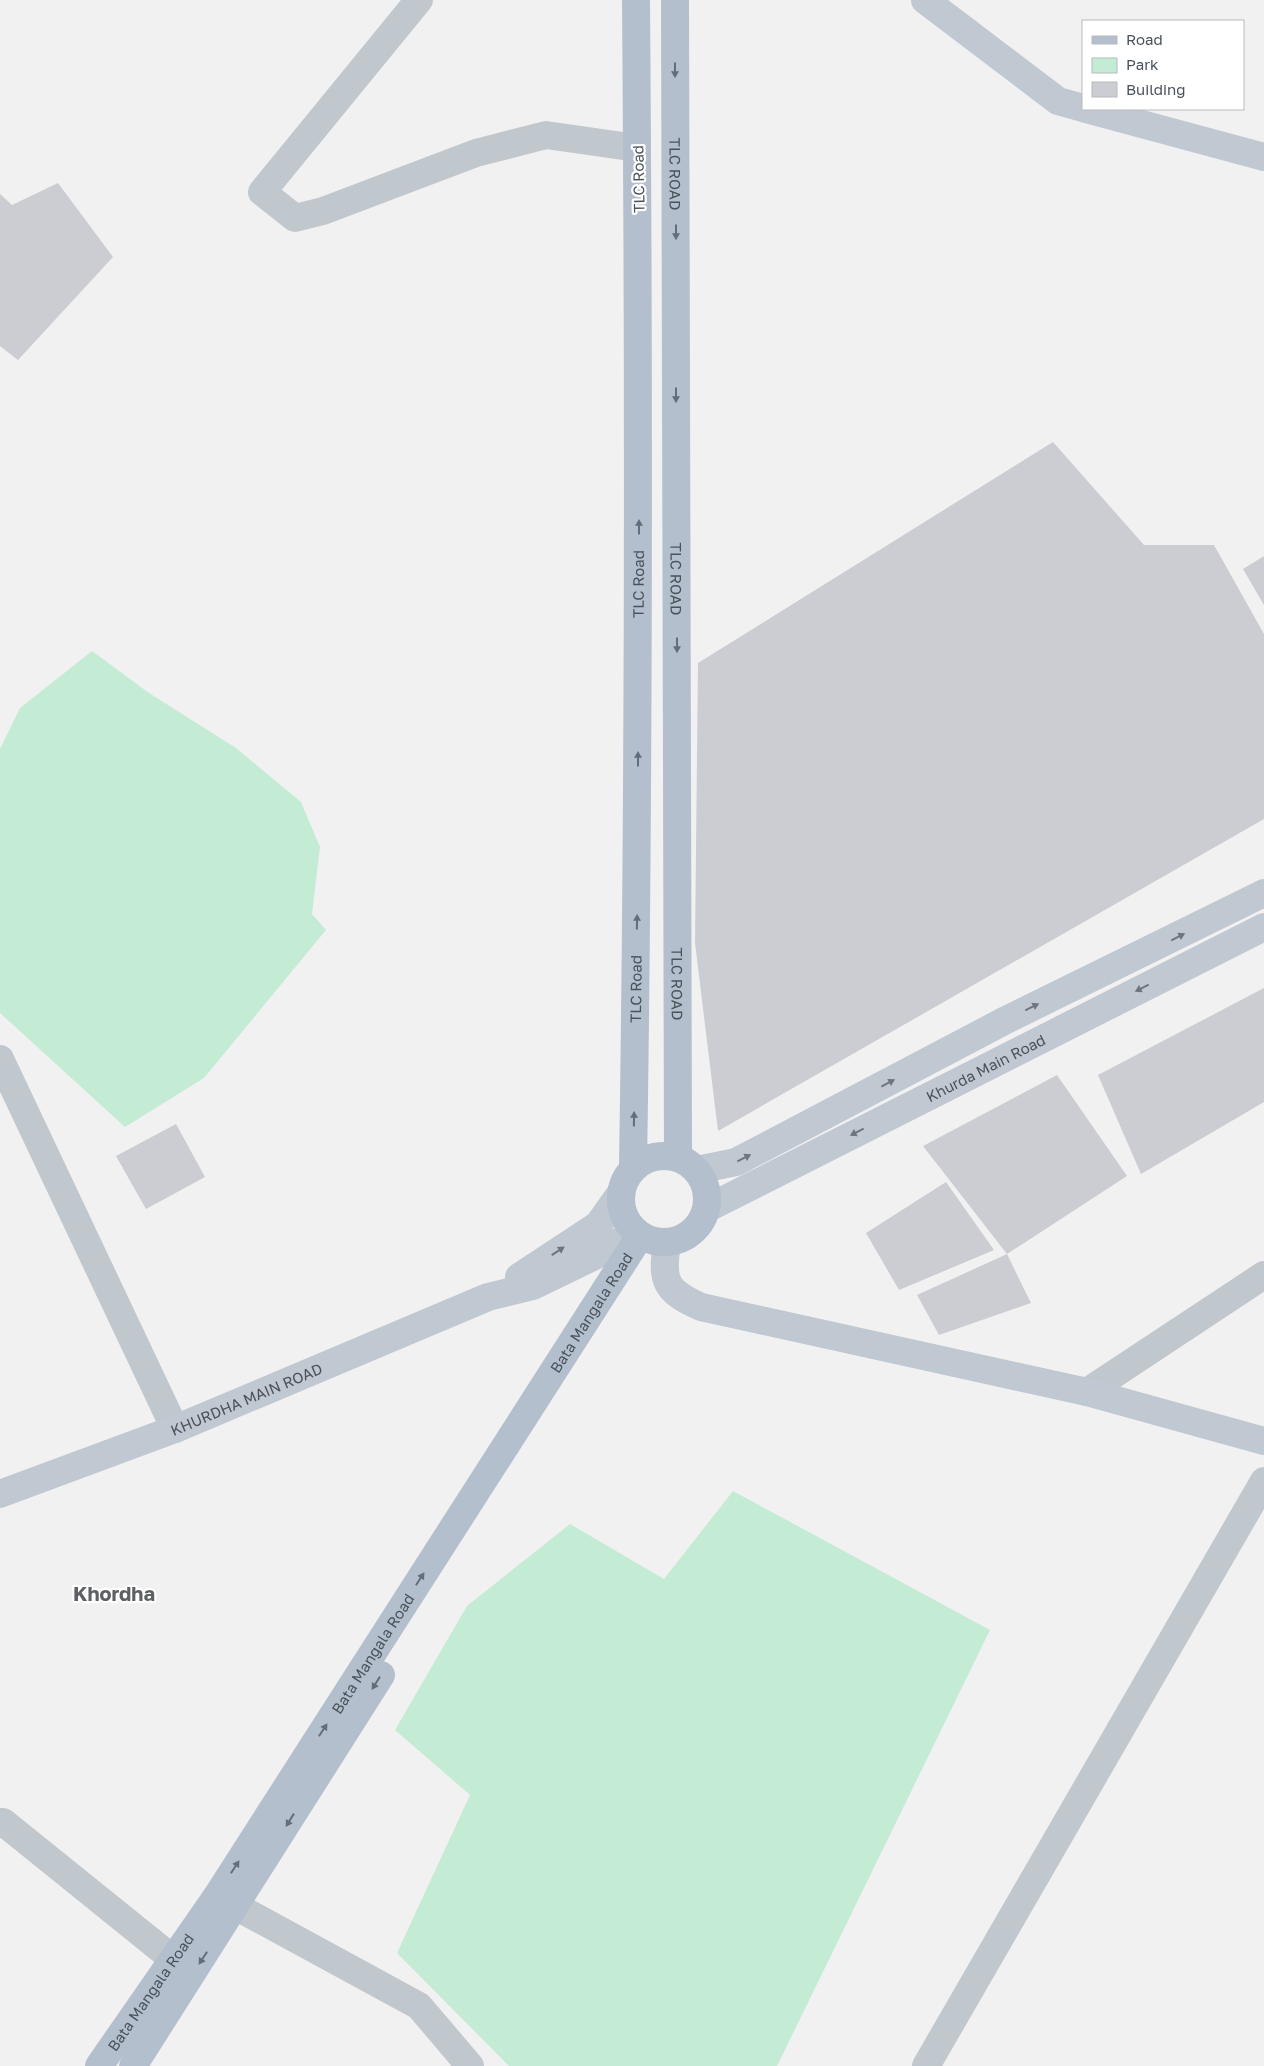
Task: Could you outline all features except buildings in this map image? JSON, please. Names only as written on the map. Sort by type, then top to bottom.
[{"type":"main road","name":"TLC Road","points":[[633,1168],[638,864],[640,460],[636,0]]},
{"type":"main road","name":"TLC ROAD","points":[[675,0],[687,1163]]},
{"type":"main road","points":[[925,0],[1058,101],[1082,108]]},
{"type":"main road","points":[[1090,110],[1264,157]]},
{"type":"main road","points":[[488,1297],[598,1225],[620,1194],[633,1168],[654,1156],[687,1163],[736,1162],[1006,1020],[1264,893]]},
{"type":"main road","name":"Khurda Main Road","points":[[708,1208],[1264,927]]},
{"type":"main road","points":[[488,1297],[533,1286],[603,1252],[649,1238],[685,1238],[700,1225],[708,1208],[706,1188],[687,1163]]},
{"type":"main road","points":[[620,1194],[623,1215],[649,1238],[663,1267],[669,1286],[684,1299],[701,1307],[1086,1392],[1264,1441]]},
{"type":"main road","name":"Bata Mangala Road","points":[[133,2066],[226,1901],[649,1238]]},
{"type":"main road","name":"KHURDHA MAIN ROAD","points":[[0,1494],[174,1429],[488,1297]]},
{"type":"main road","name":"Bata Mangala Road","points":[[99,2066],[174,1959],[226,1901]]},
{"type":"street","points":[[419,0],[262,192],[295,218],[323,211],[476,153],[546,135],[637,148]]},
{"type":"street","points":[[0,1059],[174,1429]]},
{"type":"street","points":[[1086,1392],[1264,1276]]},
{"type":"street","points":[[926,2066],[1264,1481]]},
{"type":"street","points":[[0,1822],[3,1822],[174,1959]]},
{"type":"street","points":[[226,1901],[419,2006],[470,2066]]},
{"type":"green space","points":[[92,651],[149,693],[236,748],[301,802],[320,847],[312,914],[326,930],[204,1078],[125,1127],[0,1013],[0,749],[20,708]]},
{"type":"green space","points":[[733,1491],[990,1630],[777,2066],[509,2066],[397,1953],[470,1795],[395,1730],[467,1606],[570,1524],[664,1579]]},
{"type":"district","name":"Khordha","points":[[114,1593]]}]
